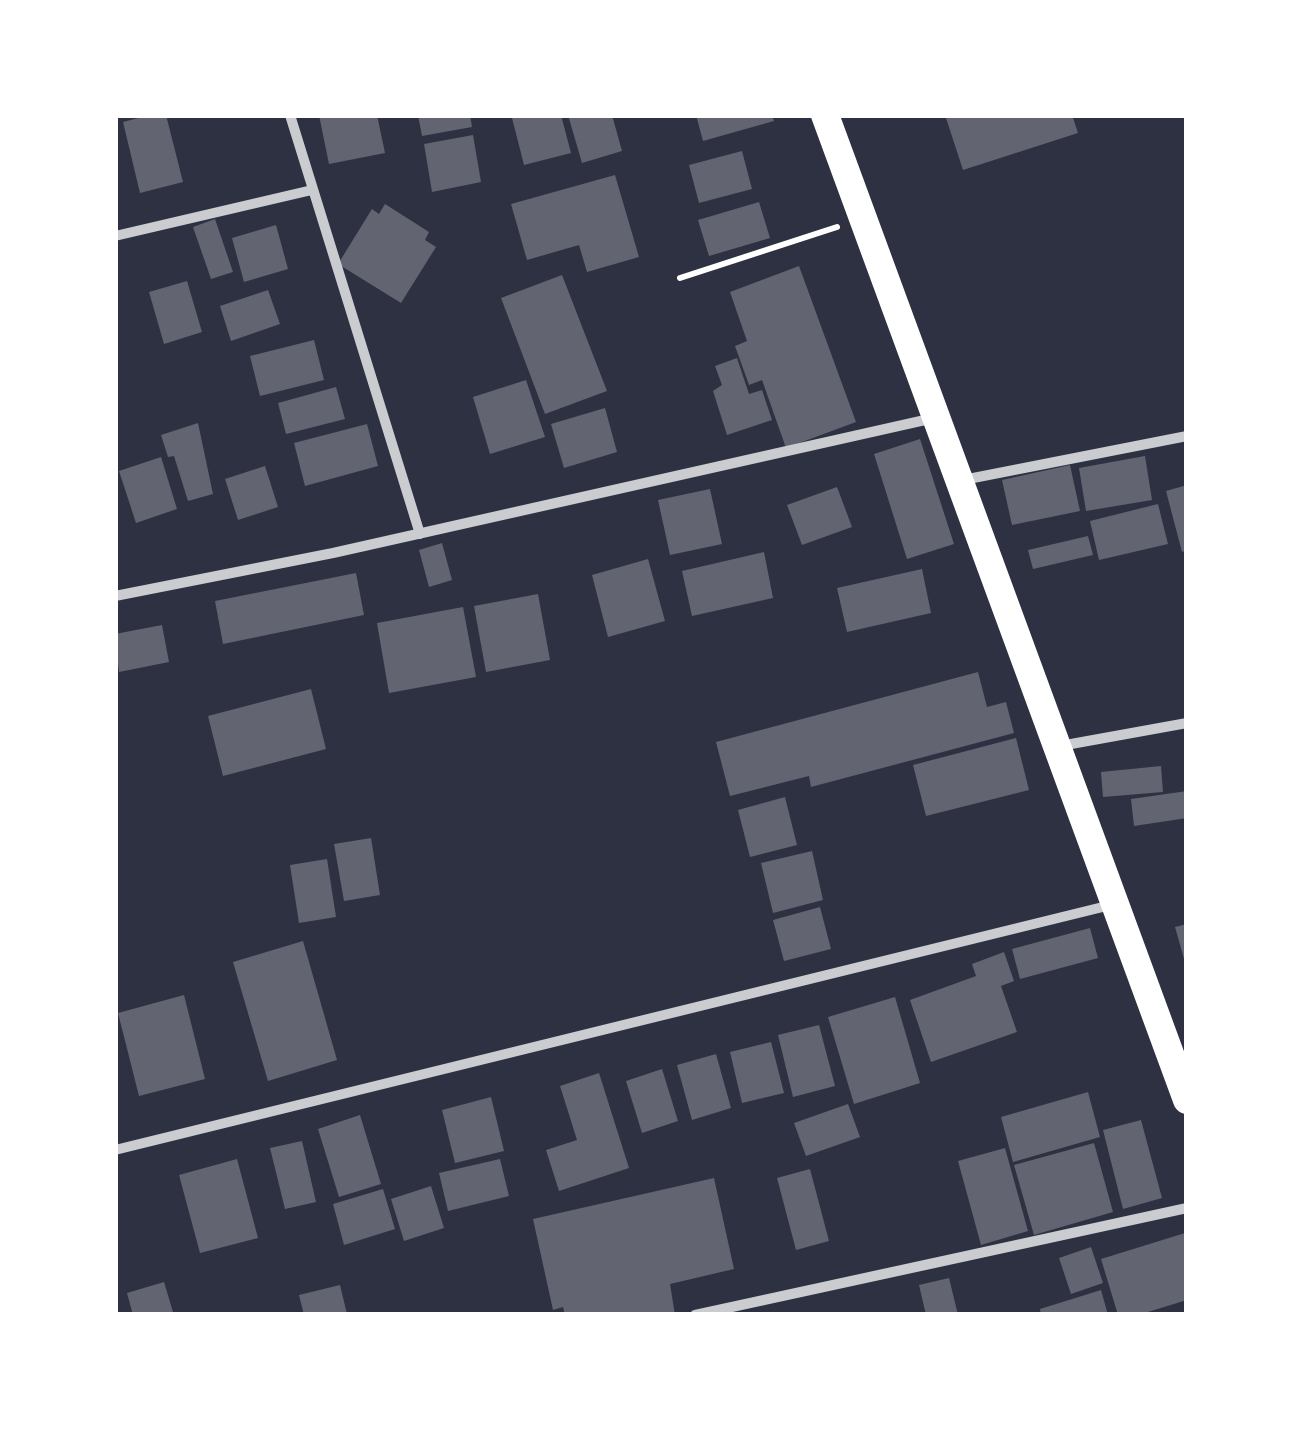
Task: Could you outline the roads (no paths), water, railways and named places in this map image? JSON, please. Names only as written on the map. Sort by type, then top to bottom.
[{"type":"highway","points":[[825,115],[1187,1100]]},
{"type":"street","points":[[290,115],[420,534]]},
{"type":"street","points":[[115,236],[312,190]]},
{"type":"street","points":[[115,596],[420,534],[935,418]]},
{"type":"street","points":[[957,481],[1187,436]]},
{"type":"street","points":[[1058,746],[1187,722]]},
{"type":"street","points":[[115,1150],[1116,903]]},
{"type":"street","points":[[695,1315],[1187,1208]]}]
